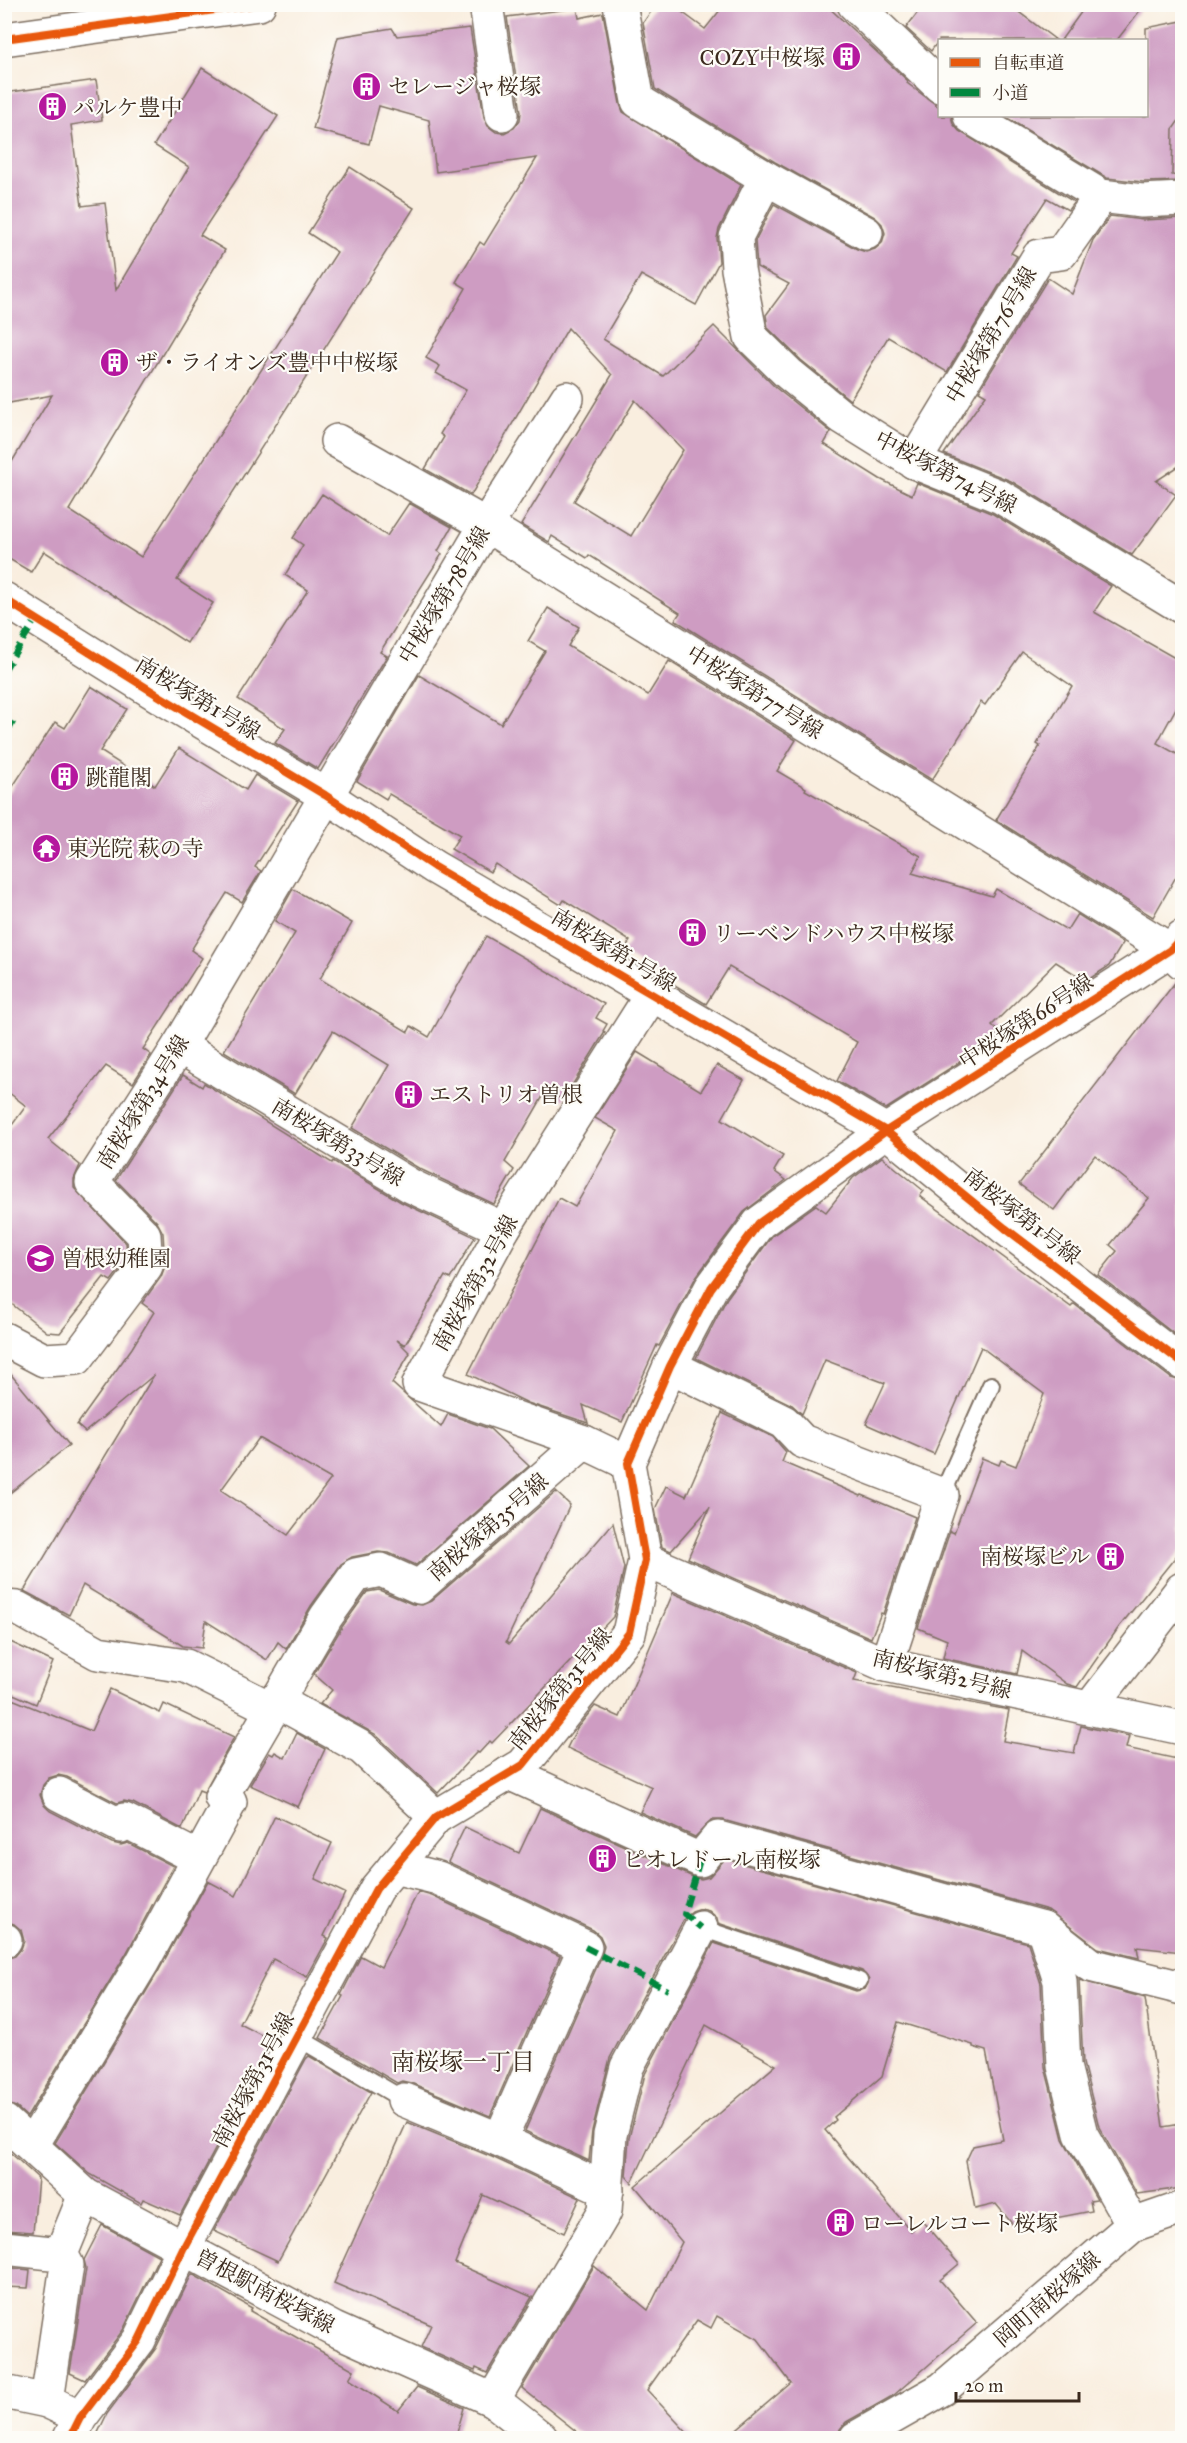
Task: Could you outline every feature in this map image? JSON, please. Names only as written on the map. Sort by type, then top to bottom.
[{"type":"street","points":[[4,39],[259,4]]},
{"type":"street","points":[[486,4],[502,114]]},
{"type":"street","points":[[620,4],[638,101],[766,178],[866,233]]},
{"type":"street","points":[[854,4],[938,85]]},
{"type":"street","points":[[971,117],[1101,195],[1142,201],[1182,199]]},
{"type":"street","name":"中桜塚第74号線","points":[[766,178],[736,237],[738,269],[752,336],[789,374],[842,417],[914,462],[1001,497],[1182,607]]},
{"type":"street","name":"中桜塚第76号線","points":[[914,462],[1039,256],[1061,253],[1101,195]]},
{"type":"street","name":"中桜塚第78号線","points":[[325,795],[486,525],[567,398]]},
{"type":"street","name":"中桜塚第77号線","points":[[337,441],[486,525],[1178,949]]},
{"type":"street","name":"南桜塚第1号線","points":[[4,599],[161,698],[325,795],[434,867],[886,1131],[1005,1228],[1182,1363]]},
{"type":"street","name":"南桜塚第34号線","points":[[4,1339],[44,1360],[77,1358],[146,1266],[144,1234],[92,1182],[179,1046],[325,795]]},
{"type":"street","name":"中桜塚第66号線","points":[[886,1131],[1178,949]]},
{"type":"street","name":"南桜塚第32号線","points":[[628,1462],[584,1442],[419,1384],[503,1229],[652,994]]},
{"type":"street","name":"南桜塚第33号線","points":[[179,1046],[411,1186],[503,1229]]},
{"type":"street","points":[[628,1462],[670,1366],[711,1288],[759,1223],[886,1131]]},
{"type":"street","points":[[670,1366],[784,1422],[802,1442],[942,1495],[886,1665]]},
{"type":"street","name":"南桜塚第35号線","points":[[277,1701],[326,1617],[356,1575],[381,1570],[419,1587],[584,1442]]},
{"type":"street","name":"南桜塚第31号線","points":[[75,2428],[139,2340],[184,2247],[376,1889],[436,1817],[523,1765],[629,1633],[645,1560],[628,1462]]},
{"type":"street","name":"南桜塚第2号線","points":[[645,1560],[886,1665],[1182,1728]]},
{"type":"street","points":[[1090,1708],[1182,1589]]},
{"type":"street","points":[[4,1607],[17,1608],[98,1653],[186,1666],[262,1704],[277,1701],[362,1748],[436,1817]]},
{"type":"street","points":[[32,2145],[142,1963],[230,1802],[221,1797],[277,1701]]},
{"type":"street","points":[[509,1773],[700,1860],[718,1839],[1043,1928],[1090,1965],[1182,1988]]},
{"type":"street","points":[[59,1794],[121,1826],[124,1820],[198,1858]]},
{"type":"street","points":[[394,1867],[438,1878],[585,1947],[500,2140]]},
{"type":"street","points":[[493,2400],[605,2211],[609,2135],[627,2067],[701,1928]]},
{"type":"street","points":[[1043,1928],[1060,1981],[1064,2066],[1081,2134],[1132,2226]]},
{"type":"street","points":[[404,2100],[500,2140],[607,2190]]},
{"type":"street","name":"曽根駅南桜塚線","points":[[4,2121],[85,2195],[334,2329],[493,2400],[541,2439]]},
{"type":"street","points":[[61,2254],[85,2195]]},
{"type":"street","name":"岡町南桜塚線","points":[[856,2439],[942,2389],[1132,2226],[1182,2208]]},
{"type":"street","points":[[4,2248],[61,2254]]},
{"type":"street","points":[[47,2401],[67,2265],[61,2254]]},
{"type":"street","points":[[4,2392],[47,2401],[75,2428]]},
{"type":"lane","points":[[942,1495],[991,1385]]},
{"type":"lane","points":[[701,1928],[859,1981]]},
{"type":"lane","points":[[297,2037],[404,2100]]},
{"type":"building","points":[[656,4],[671,4],[705,29],[725,4],[825,4],[908,81],[907,83],[938,106],[938,117],[951,117],[953,124],[959,131],[1074,202],[1068,210],[1047,198],[1011,253],[1017,256],[947,372],[888,337],[850,400],[801,360],[768,328],[766,315],[789,284],[757,267],[755,241],[774,204],[866,252],[882,243],[885,233],[882,224],[875,217],[775,162],[655,89],[643,23]]},
{"type":"building","points":[[924,4],[1008,4],[1055,39],[938,39],[931,51],[906,28]]},
{"type":"building","points":[[1087,4],[1145,4],[1118,39],[1062,39]]},
{"type":"building","points":[[577,8],[579,18],[603,13],[623,112],[741,185],[719,229],[717,238],[719,262],[696,305],[641,275],[603,339],[663,376],[714,326],[776,388],[831,432],[824,444],[880,479],[912,495],[917,483],[993,514],[1111,586],[1094,612],[1182,662],[1182,697],[1157,743],[1182,757],[1182,866],[1153,917],[996,820],[1040,746],[1037,744],[1072,686],[1022,652],[985,705],[981,702],[932,780],[675,620],[680,613],[589,555],[587,558],[552,536],[549,542],[521,525],[612,375],[568,328],[471,495],[425,469],[444,437],[440,434],[466,390],[436,373],[440,366],[426,358],[466,288],[456,282],[480,242],[484,245],[537,158],[436,172],[429,120],[379,106],[369,144],[313,129],[338,37],[392,28],[397,36],[470,28],[484,117],[488,126],[496,132],[504,133],[514,128],[520,120],[521,112],[507,17]],"holes":[[[635,400],[683,450],[631,536],[574,501]]]},
{"type":"building","points":[[1182,21],[1182,116],[1173,129],[1172,175],[1182,177],[1182,181],[1143,182],[1107,178],[1006,117],[1148,117],[1146,28]]},
{"type":"building","points":[[202,68],[278,116],[200,235],[225,250],[69,510],[141,557],[337,252],[308,233],[350,167],[414,208],[177,580],[213,603],[187,643],[44,551],[31,572],[4,556],[4,475],[52,395],[4,404],[4,93],[96,80],[102,120],[71,125],[82,206],[105,203],[116,290],[189,167],[154,145]]},
{"type":"building","points":[[1110,216],[1143,220],[1182,218],[1182,464],[1156,481],[1176,495],[1132,555],[1011,481],[944,454],[986,395],[979,391],[1048,278],[1072,294],[1093,240]]},
{"type":"building","points":[[322,494],[387,536],[409,503],[452,527],[438,551],[442,554],[380,652],[387,656],[318,769],[275,743],[285,729],[238,699],[308,590],[285,575],[303,545],[293,538]]},
{"type":"building","points":[[548,608],[579,627],[568,646],[648,695],[669,661],[796,740],[777,771],[806,788],[805,790],[921,856],[912,873],[992,896],[996,889],[1067,930],[1077,914],[1123,943],[1109,966],[1086,981],[1056,962],[992,1025],[999,1032],[988,1044],[886,1109],[837,1081],[857,1042],[729,967],[706,1004],[622,953],[630,941],[564,900],[561,905],[495,864],[490,872],[451,849],[460,835],[389,794],[386,799],[357,781],[419,675],[501,724],[545,651],[528,641]]},
{"type":"building","points":[[91,686],[127,709],[100,751],[155,786],[179,748],[246,790],[255,775],[298,801],[255,867],[261,871],[242,902],[227,893],[191,950],[202,958],[143,1049],[151,1055],[133,1083],[106,1066],[48,1139],[80,1165],[74,1179],[74,1188],[126,1243],[127,1260],[111,1281],[104,1277],[60,1333],[47,1332],[4,1298],[4,1136],[26,1106],[4,1089],[4,800],[55,722],[65,728]]},
{"type":"building","points":[[293,889],[352,923],[320,979],[408,1032],[411,1026],[429,1037],[486,936],[604,1004],[596,1018],[607,1024],[603,1031],[605,1032],[563,1100],[546,1091],[505,1162],[514,1170],[494,1204],[420,1169],[352,1128],[389,1065],[333,1031],[295,1094],[224,1051],[295,933],[275,921]]},
{"type":"building","points":[[1177,980],[1182,980],[1182,1340],[1098,1275],[1117,1251],[1110,1245],[1149,1198],[1095,1155],[1054,1210],[1019,1184]]},
{"type":"building","points":[[637,1052],[701,1091],[717,1065],[744,1080],[722,1119],[783,1156],[774,1171],[786,1180],[744,1212],[696,1277],[659,1346],[657,1345],[622,1422],[583,1405],[588,1423],[528,1403],[468,1374],[559,1198],[575,1207],[618,1131],[595,1118]]},
{"type":"building","points":[[183,1075],[202,1087],[204,1083],[332,1163],[333,1161],[401,1202],[475,1237],[450,1279],[445,1276],[405,1345],[397,1340],[410,1353],[392,1383],[441,1427],[448,1414],[490,1429],[529,1466],[416,1565],[389,1553],[378,1552],[352,1557],[341,1564],[311,1606],[286,1649],[278,1642],[267,1660],[206,1621],[202,1648],[183,1646],[83,1585],[69,1615],[24,1591],[154,1375],[85,1432],[77,1425],[132,1348],[154,1312],[142,1303],[161,1277],[165,1266],[163,1233],[157,1222],[116,1180]],"holes":[[[259,1438],[331,1479],[288,1535],[221,1490]]]},
{"type":"building","points":[[882,1157],[924,1191],[920,1196],[1071,1307],[1074,1304],[1171,1378],[1182,1381],[1182,1549],[1119,1627],[1077,1687],[1067,1684],[1022,1651],[1017,1674],[943,1658],[947,1640],[918,1628],[950,1531],[954,1533],[982,1458],[999,1465],[1001,1460],[1016,1466],[1044,1394],[981,1347],[934,1454],[866,1424],[885,1383],[825,1360],[802,1414],[792,1405],[696,1358],[727,1298],[772,1236],[816,1205],[826,1212],[853,1178]]},
{"type":"building","points":[[4,1366],[69,1445],[4,1498]]},
{"type":"building","points":[[722,1413],[773,1437],[786,1452],[782,1462],[915,1517],[883,1614],[881,1613],[871,1638],[688,1558],[710,1507],[671,1551],[662,1547],[655,1509],[666,1486],[686,1496]]},
{"type":"building","points":[[556,1492],[570,1505],[506,1642],[509,1644],[613,1523],[624,1568],[613,1617],[492,1743],[490,1741],[479,1753],[477,1752],[438,1793],[375,1734],[320,1704],[332,1690],[314,1674],[342,1627],[367,1592],[379,1590],[412,1604],[422,1605],[431,1601]]},
{"type":"building","points":[[673,1593],[857,1673],[854,1681],[1009,1710],[1003,1741],[1074,1753],[1081,1726],[1129,1736],[1126,1748],[1182,1760],[1182,1952],[1137,1947],[1139,1958],[1098,1948],[1048,1910],[723,1820],[712,1820],[695,1837],[640,1812],[652,1787],[567,1748],[577,1728],[595,1706],[620,1717]]},
{"type":"building","points":[[4,1639],[53,1662],[36,1704],[4,1690]]},
{"type":"building","points":[[110,1689],[160,1713],[164,1704],[234,1737],[204,1792],[199,1790],[182,1829],[133,1803],[124,1801],[117,1803],[67,1777],[58,1775],[49,1778],[43,1785],[40,1795],[44,1805],[50,1811],[112,1843],[121,1845],[128,1843],[173,1866],[126,1954],[27,2117],[16,2107],[4,2103],[4,1959],[15,1956],[24,1941],[21,1930],[14,1924],[4,1921],[4,1719],[12,1699],[91,1731]]},
{"type":"building","points":[[297,1733],[325,1749],[298,1807],[250,1785],[269,1753],[273,1755],[275,1752],[285,1758]]},
{"type":"building","points":[[540,1808],[693,1877],[701,1879],[709,1877],[725,1859],[1028,1943],[1041,1984],[1045,2067],[1063,2139],[1097,2200],[1090,2201],[1092,2211],[1014,2226],[996,2204],[975,2209],[966,2161],[973,2146],[1003,2140],[986,2051],[898,2022],[882,2076],[834,2117],[836,2120],[825,2130],[911,2231],[922,2221],[959,2264],[940,2280],[977,2323],[894,2395],[846,2422],[840,2429],[837,2439],[725,2439],[791,2383],[758,2339],[717,2316],[711,2328],[697,2320],[647,2390],[693,2439],[586,2439],[522,2388],[594,2266],[648,2310],[682,2242],[635,2186],[776,2065],[706,2025],[632,2183],[626,2176],[629,2138],[645,2074],[714,1943],[856,1991],[865,1989],[869,1980],[862,1971],[718,1923],[717,1918],[709,1911],[701,1909],[692,1912],[684,1919],[610,2058],[592,2131],[589,2161],[525,2131],[602,1955],[604,1945],[600,1936],[593,1930],[448,1862],[465,1827],[519,1853]]},
{"type":"building","points":[[275,1816],[332,1843],[315,1879],[345,1893],[324,1936],[328,1938],[307,1977],[273,1959],[240,2024],[273,2041],[180,2215],[143,2199],[141,2203],[90,2174],[55,2143],[158,1972],[208,1881],[236,1896]]},
{"type":"building","points":[[418,1892],[432,1896],[560,1956],[490,2116],[411,2083],[402,2081],[397,2083],[320,2038],[361,1956],[381,1967]]},
{"type":"building","points":[[1079,1980],[1145,1998],[1163,2127],[1182,2124],[1182,2188],[1137,2194],[1099,2127],[1083,2063]]},
{"type":"building","points":[[309,2056],[371,2092],[278,2261],[214,2231]]},
{"type":"building","points":[[407,2122],[492,2157],[580,2198],[564,2233],[483,2195],[455,2263],[532,2297],[487,2373],[476,2368],[475,2371],[421,2347],[431,2325],[334,2283]]},
{"type":"building","points":[[4,2147],[38,2178],[33,2232],[4,2230]]},
{"type":"building","points":[[102,2225],[159,2256],[123,2330],[85,2380],[70,2373],[86,2268],[84,2260]]},
{"type":"building","points":[[4,2267],[30,2270],[28,2288],[4,2287]]},
{"type":"building","points":[[192,2274],[252,2308],[250,2311],[354,2370],[349,2379],[398,2411],[417,2387],[464,2408],[455,2439],[95,2439],[107,2414],[156,2348]]},
{"type":"railway","points":[[4,6],[17,4]]},
{"type":"marked path","points":[[4,671],[36,619]]},
{"type":"marked path","points":[[4,720],[15,726]]},
{"type":"marked path","points":[[700,1860],[684,1914],[701,1928]]},
{"type":"marked path","points":[[585,1947],[668,1990]]},
{"type":"cycle path","points":[[4,39],[259,4]]},
{"type":"cycle path","points":[[4,599],[161,697],[325,795],[434,867],[886,1131],[1005,1228],[1182,1363]]},
{"type":"cycle path","points":[[70,2438],[80,2418],[139,2340],[184,2247],[376,1889],[436,1817],[523,1765],[629,1633],[645,1560],[628,1463],[670,1366],[711,1288],[759,1223],[886,1131],[1170,950],[1182,937]]},
{"type":"place","name":"COZY中桜塚","points":[[846,57]]},
{"type":"place","name":"セレージャ桜塚","points":[[367,86]]},
{"type":"place","name":"パルケ豊中","points":[[52,107]]},
{"type":"place","name":"ザ・ライオンズ豊中中桜塚","points":[[115,362]]},
{"type":"place","name":"跳龍閣","points":[[65,777]]},
{"type":"place","name":"東光院 萩の寺","points":[[46,848]]},
{"type":"place","name":"リーベンドハウス中桜塚","points":[[692,933]]},
{"type":"place","name":"エストリオ曽根","points":[[408,1094]]},
{"type":"place","name":"曽根幼稚園","points":[[40,1258]]},
{"type":"place","name":"南桜塚ビル","points":[[1111,1556]]},
{"type":"place","name":"ピオレドール南桜塚","points":[[602,1859]]},
{"type":"place","name":"ローレルコート桜塚","points":[[840,2223]]},
{"type":"district","name":"南桜塚一丁目","points":[[463,2062]]}]
